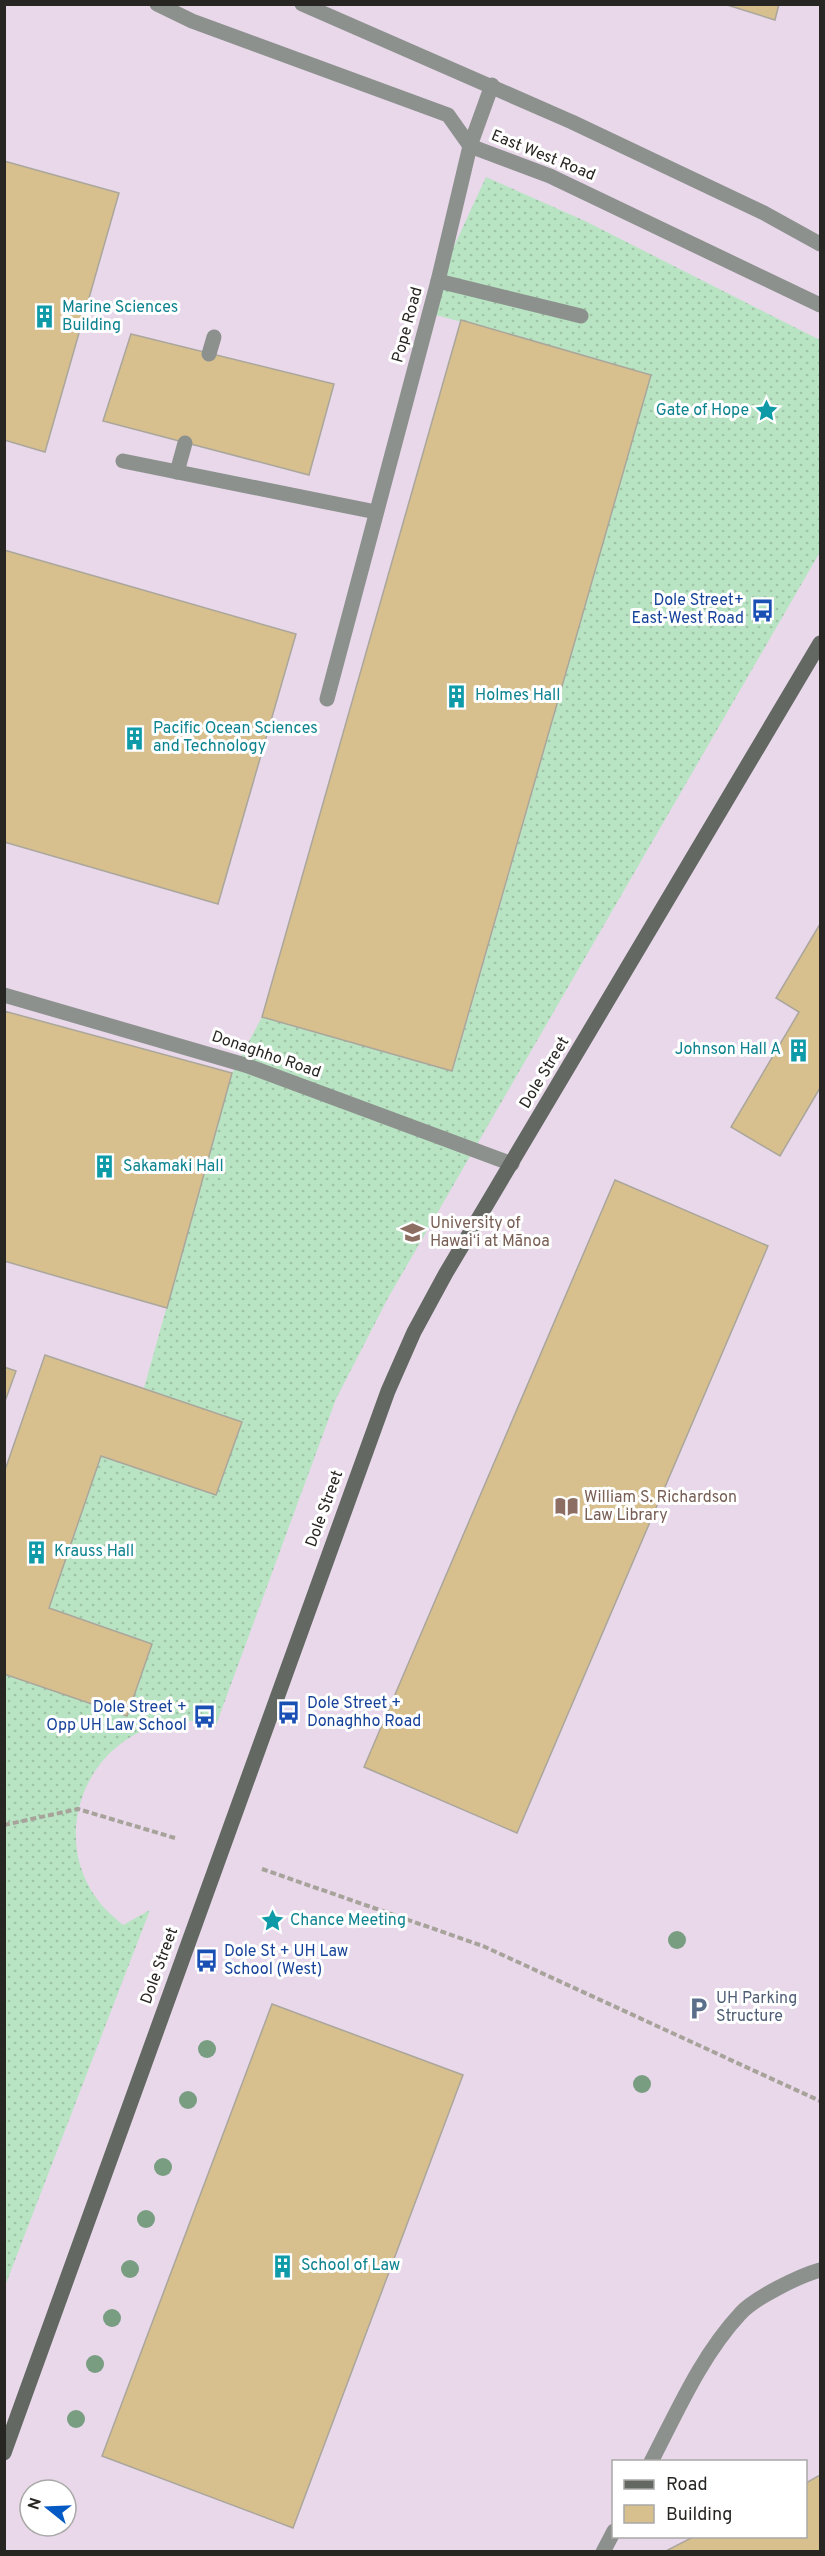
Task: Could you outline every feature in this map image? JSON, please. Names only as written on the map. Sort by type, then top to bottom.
[{"type":"street","name":"Dole Street","points":[[4,2453],[387,1391],[414,1332],[446,1273],[820,643]]},
{"type":"lane","name":"East West Road","points":[[157,4],[192,21],[448,115],[470,146],[550,176],[820,305]]},
{"type":"lane","points":[[302,4],[492,86],[744,204],[820,244]]},
{"type":"lane","name":"Pope Road","points":[[327,699],[438,281],[470,146],[492,86]]},
{"type":"lane","points":[[438,281],[581,316]]},
{"type":"lane","points":[[209,354],[214,337]]},
{"type":"lane","points":[[177,472],[185,443]]},
{"type":"lane","points":[[123,461],[376,512]]},
{"type":"lane","name":"Donaghho Road","points":[[4,995],[245,1065],[512,1164]]},
{"type":"lane","points":[[652,2460],[701,2367],[741,2313],[798,2276],[820,2270]]},
{"type":"lane","points":[[603,2552],[612,2535]]},
{"type":"path","points":[[4,1826],[78,1809],[135,1823],[175,1838]]},
{"type":"path","points":[[261,1869],[483,1946],[820,2101]]},
{"type":"shaded area","name":"University of Hawaiʻi at Mānoa","points":[[5,5],[820,5],[820,2551],[5,2552]]},
{"type":"green space","points":[[486,177],[585,221],[820,340],[820,552],[388,1298],[336,1399],[216,1725],[199,1721],[182,1721],[149,1728],[125,1740],[106,1757],[91,1778],[81,1801],[76,1825],[77,1851],[84,1875],[100,1903],[123,1925],[150,1910],[5,2286],[5,1674],[127,1715],[152,1644],[49,1608],[101,1456],[216,1495],[241,1422],[144,1388],[232,1073],[262,1017],[453,1070],[651,375],[429,313],[438,281]]},
{"type":"building","points":[[724,4],[779,4],[775,20]]},
{"type":"building","name":"Marine Sciences Building","points":[[4,161],[119,193],[45,452],[4,440]]},
{"type":"building","name":"Holmes Hall","points":[[461,320],[651,375],[452,1071],[262,1017]]},
{"type":"building","points":[[131,334],[334,384],[309,475],[103,421]]},
{"type":"building","name":"Pacific Ocean Sciences and Technology","points":[[4,550],[296,634],[218,904],[4,842]]},
{"type":"building","name":"Johnson Hall A","points":[[820,924],[820,1088],[780,1156],[731,1127],[799,1012],[776,998]]},
{"type":"building","name":"Sakamaki Hall","points":[[4,1011],[232,1073],[167,1308],[4,1261]]},
{"type":"building","name":"William S. Richardson Law Library","points":[[615,1180],[768,1246],[517,1833],[364,1767]]},
{"type":"building","name":"Krauss Hall","points":[[45,1355],[242,1422],[216,1495],[101,1456],[49,1608],[152,1644],[127,1716],[4,1674],[4,1473]]},
{"type":"building","points":[[4,1367],[16,1371],[4,1404]]},
{"type":"building","name":"School of Law","points":[[272,2004],[463,2075],[293,2528],[102,2456]]},
{"type":"building","points":[[820,2475],[820,2552],[664,2552],[691,2538],[807,2538],[807,2482]]},
{"type":"place","name":"Marine Sciences Building","points":[[44,317]]},
{"type":"place","name":"Gate of Hope","points":[[767,411]]},
{"type":"place","name":"Dole Street+ East-West Road","points":[[762,610]]},
{"type":"place","name":"Holmes Hall","points":[[457,696]]},
{"type":"place","name":"Pacific Ocean Sciences and Technology","points":[[135,738]]},
{"type":"place","name":"Johnson Hall A","points":[[799,1050]]},
{"type":"place","name":"Sakamaki Hall","points":[[105,1167]]},
{"type":"place","name":"University of Hawaiʻi at Mānoa","points":[[412,1233]]},
{"type":"place","name":"William S. Richardson Law Library","points":[[566,1507]]},
{"type":"place","name":"Krauss Hall","points":[[36,1552]]},
{"type":"place","name":"Dole Street + Donaghho Road","points":[[289,1713]]},
{"type":"place","name":"Dole Street + Opp UH Law School","points":[[205,1717]]},
{"type":"place","name":"Chance Meeting","points":[[272,1921]]},
{"type":"place","name":"Dole St + UH Law School (West)","points":[[206,1961]]},
{"type":"place","name":"UH Parking Structure","points":[[698,2008]]},
{"type":"place","name":"School of Law","points":[[283,2266]]}]
